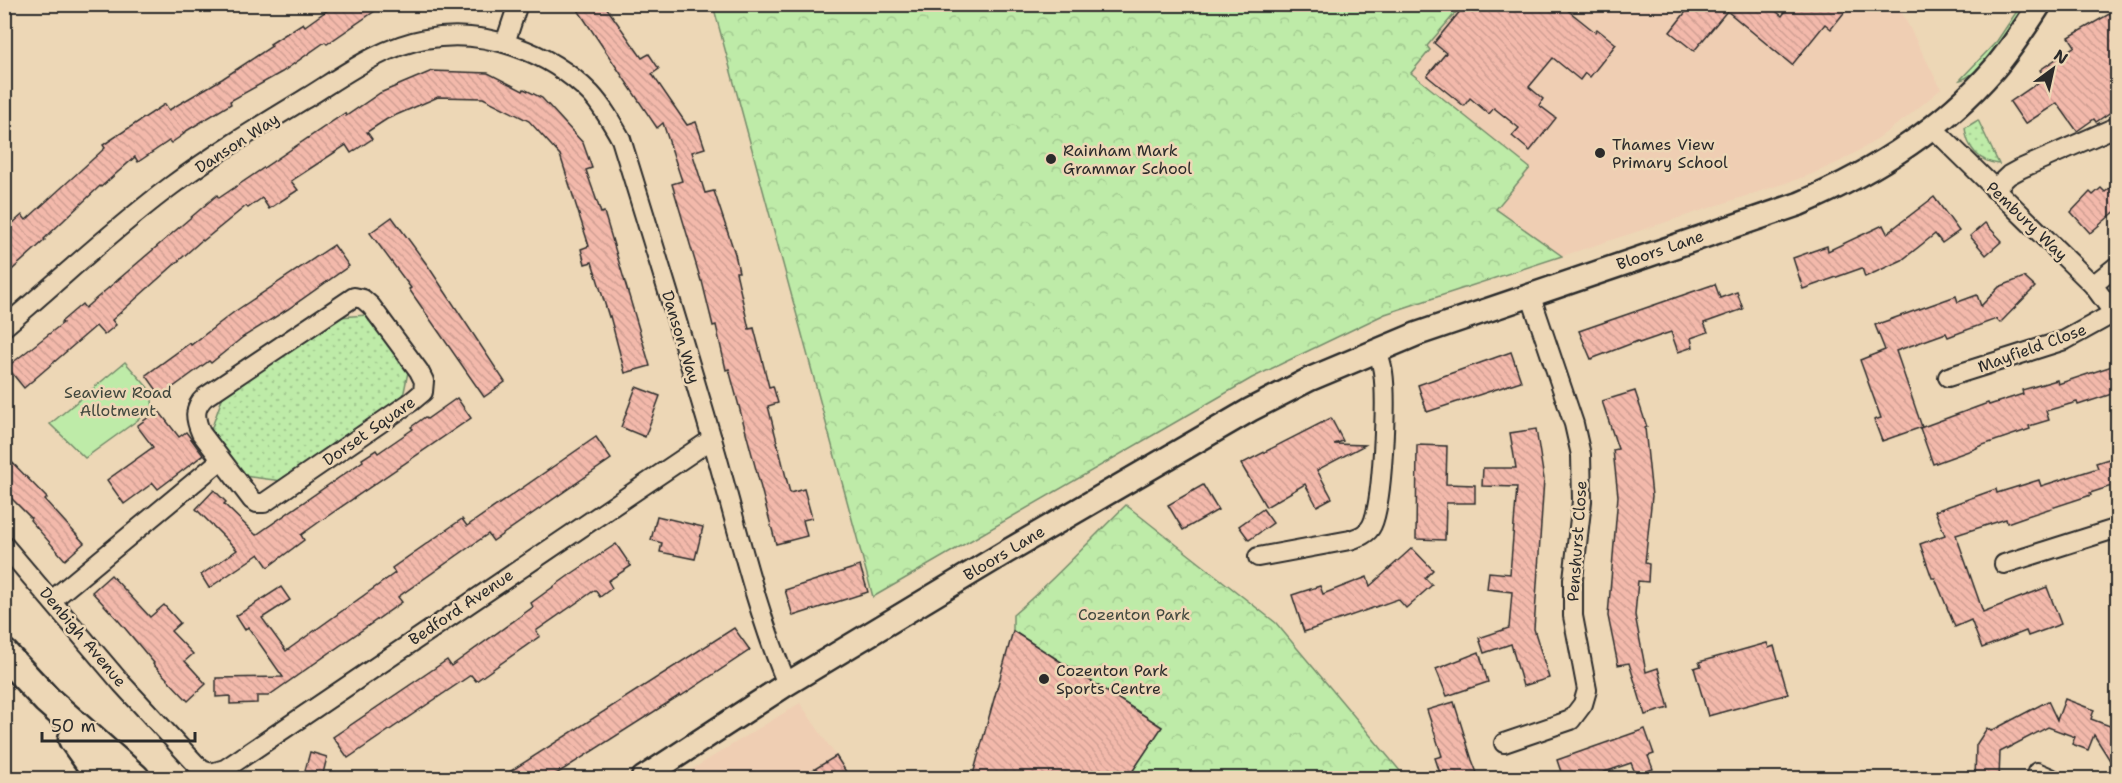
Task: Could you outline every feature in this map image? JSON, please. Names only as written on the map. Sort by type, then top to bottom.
[{"type":"main road","points":[[4,654],[47,700],[135,778]]},
{"type":"main road","points":[[47,700],[101,778]]},
{"type":"street","name":"Bloors Lane","points":[[643,778],[788,684],[1020,543],[1250,410],[1310,379],[1377,350],[1530,294],[1809,200],[1870,169],[1932,127],[1967,97],[1996,67],[2040,4]]},
{"type":"street","points":[[505,43],[521,5]]},
{"type":"street","name":"Danson Way","points":[[4,327],[172,186],[295,105],[368,61],[400,46],[446,36],[476,37],[505,43],[551,64],[573,78],[591,94],[607,114],[621,139],[712,438],[758,599],[777,660],[788,684]]},
{"type":"street","points":[[1994,189],[2020,169],[2118,126]]},
{"type":"street","name":"Pembury Way","points":[[1932,127],[2093,285],[2116,316]]},
{"type":"street","points":[[2093,285],[2118,265]]},
{"type":"street","name":"Penshurst Close","points":[[1504,743],[1571,720],[1583,704],[1587,690],[1573,616],[1573,579],[1582,501],[1581,455],[1574,424],[1530,294]]},
{"type":"street","name":"Dorset Square","points":[[354,297],[363,299],[371,306],[424,381],[423,392],[411,402],[264,503],[252,500],[221,460],[201,434],[196,422],[195,414],[200,402],[354,297]]},
{"type":"street","name":"Mayfield Close","points":[[1948,377],[2065,340],[2116,316]]},
{"type":"street","points":[[1258,557],[1350,540],[1364,534],[1372,524],[1377,506],[1384,405],[1383,371],[1377,350]]},
{"type":"street","name":"Bedford Avenue","points":[[211,776],[225,770],[411,641],[712,438]]},
{"type":"street","points":[[52,600],[221,460]]},
{"type":"street","points":[[2004,564],[2118,528]]},
{"type":"street","name":"Denbigh Avenue","points":[[4,545],[122,684],[202,770],[211,776]]},
{"type":"shaded area","name":"Rainham Mark Grammar School","points":[[713,5],[1898,5],[1941,89],[1870,144],[1839,162],[1807,176],[1385,314],[1252,378],[873,597]]},
{"type":"shaded area","points":[[800,703],[851,778],[678,778]]},
{"type":"green space","name":"Rainham Mark Grammar School","points":[[713,5],[1456,5],[1457,11],[1427,46],[1430,50],[1411,73],[1530,168],[1496,209],[1562,256],[1385,314],[1252,378],[873,597]]},
{"type":"green space","points":[[2021,5],[2026,5],[1997,48],[1978,69],[1960,80],[1997,41]]},
{"type":"green space","points":[[1978,120],[1999,164],[1980,157],[1968,142],[1965,128]]},
{"type":"green space","points":[[367,315],[408,372],[403,397],[282,481],[243,476],[211,430],[224,393],[339,317]]},
{"type":"green space","name":"Seaview Road Allotment","points":[[125,362],[151,391],[153,409],[85,458],[50,424]]},
{"type":"green space","name":"Cozenton Park","points":[[1126,505],[1276,623],[1406,778],[1128,778],[1162,727],[1013,631],[1013,615]]},
{"type":"building","points":[[336,4],[385,4],[327,44],[325,42],[282,72],[230,101],[231,104],[183,133],[171,143],[169,141],[138,162],[135,157],[100,186],[4,277],[4,231],[22,215],[26,220],[105,148],[103,145],[165,104],[169,110],[222,79],[272,46],[270,44],[303,23],[305,26]]},
{"type":"building","points":[[574,4],[604,4],[642,58],[649,54],[659,69],[652,74],[687,125],[696,122],[705,148],[692,152],[705,193],[714,191],[735,254],[739,272],[736,272],[749,329],[754,328],[769,387],[773,386],[778,403],[768,406],[790,493],[804,489],[812,518],[803,520],[807,536],[776,544],[729,369],[726,370],[716,325],[713,326],[702,281],[672,184],[682,181],[663,123],[657,128]]},
{"type":"building","points":[[1466,4],[1560,4],[1595,32],[1597,29],[1616,44],[1590,77],[1585,73],[1580,80],[1553,58],[1529,87],[1543,99],[1539,105],[1556,118],[1530,151],[1512,136],[1519,128],[1494,108],[1489,114],[1470,98],[1464,106],[1427,76],[1446,53],[1434,43]]},
{"type":"building","points":[[1692,4],[1767,4],[1782,16],[1791,4],[1851,4],[1831,29],[1825,24],[1792,65],[1727,11],[1694,51],[1670,32]]},
{"type":"building","points":[[2118,9],[2118,107],[2096,122],[2094,119],[2077,131],[2057,103],[2025,124],[2010,102],[2045,78],[2040,70],[2075,46],[2069,37]]},
{"type":"building","points":[[432,71],[488,73],[523,91],[524,89],[542,98],[583,143],[592,168],[586,170],[601,213],[604,212],[650,366],[625,373],[610,316],[592,262],[585,264],[581,249],[589,246],[560,155],[529,121],[483,98],[438,97],[387,119],[367,132],[372,139],[351,153],[346,145],[291,181],[298,190],[269,209],[262,198],[248,208],[246,206],[202,240],[112,320],[116,325],[104,335],[96,326],[24,388],[7,367],[63,323],[61,322],[82,304],[85,308],[217,195],[219,198],[345,113],[346,116],[380,93]]},
{"type":"building","points":[[2118,181],[2118,209],[2090,233],[2071,212],[2090,192],[2093,195],[2101,188],[2105,192]]},
{"type":"building","points":[[1934,197],[1959,231],[1942,243],[1935,234],[1902,260],[1865,277],[1862,268],[1803,289],[1793,258],[1827,246],[1828,251],[1883,225],[1887,233]]},
{"type":"building","points":[[392,217],[428,266],[505,382],[484,397],[409,289],[411,288],[370,233]]},
{"type":"building","points":[[1985,223],[2002,241],[1986,255],[1970,236]]},
{"type":"building","points":[[334,245],[349,266],[243,337],[211,363],[209,361],[161,396],[146,375]]},
{"type":"building","points":[[2024,277],[2035,287],[2000,323],[1996,319],[1948,337],[1946,333],[1896,351],[1922,427],[1882,441],[1874,420],[1881,418],[1860,360],[1885,350],[1875,325],[1956,296],[1958,302],[1977,295],[1981,306],[1999,287]]},
{"type":"building","points":[[1715,284],[1720,298],[1737,292],[1743,309],[1704,323],[1708,332],[1691,338],[1693,347],[1678,352],[1671,332],[1639,343],[1638,341],[1591,359],[1579,331]]},
{"type":"building","points":[[1511,352],[1521,381],[1427,412],[1418,385]]},
{"type":"building","points":[[2118,364],[2118,392],[2078,405],[2077,402],[2046,411],[2049,420],[2029,426],[2030,429],[1933,464],[1920,428],[1988,403],[1989,405],[2023,394],[2022,390],[2057,380],[2058,384]]},
{"type":"building","points":[[636,387],[660,396],[645,437],[621,427]]},
{"type":"building","points":[[1635,391],[1647,427],[1645,428],[1652,496],[1645,563],[1649,564],[1648,582],[1638,581],[1635,615],[1646,672],[1658,668],[1669,708],[1645,715],[1629,663],[1618,665],[1608,616],[1618,496],[1613,450],[1618,449],[1602,401]]},
{"type":"building","points":[[457,398],[471,418],[301,535],[304,540],[268,567],[259,554],[209,588],[201,575],[237,550],[196,509],[214,490],[226,502],[224,504],[256,535],[363,461],[362,459],[376,450],[378,453],[413,429],[411,427],[425,417],[427,419]]},
{"type":"building","points":[[158,410],[179,437],[186,432],[203,455],[158,489],[153,483],[124,504],[107,480],[153,447],[137,426]]},
{"type":"building","points":[[1331,418],[1343,441],[1334,444],[1365,445],[1317,470],[1332,498],[1317,506],[1305,484],[1266,507],[1241,464]]},
{"type":"building","points":[[1536,429],[1544,479],[1534,629],[1549,678],[1523,686],[1511,644],[1484,653],[1479,638],[1509,628],[1512,592],[1487,589],[1489,572],[1510,574],[1517,487],[1482,486],[1483,468],[1516,468],[1510,433]]},
{"type":"building","points":[[596,437],[611,459],[493,541],[488,534],[398,597],[402,602],[268,696],[257,696],[257,703],[230,704],[230,696],[216,697],[216,678],[283,677],[248,627],[245,630],[236,616],[281,587],[290,600],[262,618],[286,651],[395,573],[392,568],[462,519],[467,526]]},
{"type":"building","points":[[1417,445],[1447,446],[1446,484],[1475,485],[1475,503],[1446,503],[1445,540],[1416,539]]},
{"type":"building","points":[[4,454],[47,498],[45,500],[84,543],[65,560],[30,520],[31,518],[4,491]]},
{"type":"building","points":[[2118,456],[2118,484],[2007,523],[2006,519],[1956,535],[1983,612],[2047,587],[2061,624],[2028,636],[2026,631],[1982,648],[1971,620],[1955,627],[1935,578],[1932,578],[1920,544],[1945,535],[1935,511],[1996,489],[1997,493],[2039,480],[2041,486],[2098,468],[2096,463]]},
{"type":"building","points":[[1203,485],[1218,510],[1183,530],[1168,505]]},
{"type":"building","points":[[1263,509],[1273,523],[1249,540],[1239,526]]},
{"type":"building","points":[[657,516],[703,527],[695,559],[660,552],[662,543],[651,540]]},
{"type":"building","points":[[616,544],[631,566],[608,581],[612,588],[600,597],[595,590],[536,631],[540,636],[476,681],[471,675],[348,758],[333,737],[447,660],[451,666],[533,607],[531,603]]},
{"type":"building","points":[[1412,548],[1433,570],[1425,578],[1432,585],[1406,608],[1398,599],[1304,632],[1292,595],[1320,586],[1323,594],[1367,577],[1370,586]]},
{"type":"building","points":[[860,566],[868,592],[793,616],[785,590]]},
{"type":"building","points":[[111,575],[150,617],[164,605],[180,623],[171,631],[193,654],[185,661],[206,684],[188,701],[153,664],[92,592]]},
{"type":"building","points":[[734,628],[750,650],[681,696],[550,778],[500,778]]},
{"type":"building","name":"Cozenton Park Sports Centre","points":[[1013,631],[1162,727],[1128,778],[972,778]]},
{"type":"building","points":[[1767,643],[1769,648],[1774,646],[1788,694],[1708,716],[1694,668],[1701,666],[1699,662]]},
{"type":"building","points":[[1479,652],[1488,682],[1447,696],[1436,669]]},
{"type":"building","points":[[2065,699],[2094,710],[2091,719],[2118,729],[2118,773],[2094,735],[2088,750],[2072,744],[2075,737],[2048,727],[2000,752],[1999,778],[1975,778],[1976,745],[1987,728],[1991,731],[2048,701],[2057,720]]},
{"type":"building","points":[[1454,702],[1479,778],[1447,778],[1445,772],[1440,773],[1435,758],[1442,756],[1427,710]]},
{"type":"building","points":[[1645,729],[1654,754],[1648,756],[1653,769],[1636,775],[1631,763],[1587,778],[1563,778],[1557,760]]},
{"type":"building","points":[[310,752],[327,757],[322,778],[303,778]]},
{"type":"building","points":[[836,756],[850,778],[800,778]]},
{"type":"place","name":"Thames View Primary School","points":[[1600,153]]},
{"type":"place","name":"Rainham Mark Grammar School","points":[[1051,159]]},
{"type":"place","name":"Cozenton Park Sports Centre","points":[[1044,679]]}]
